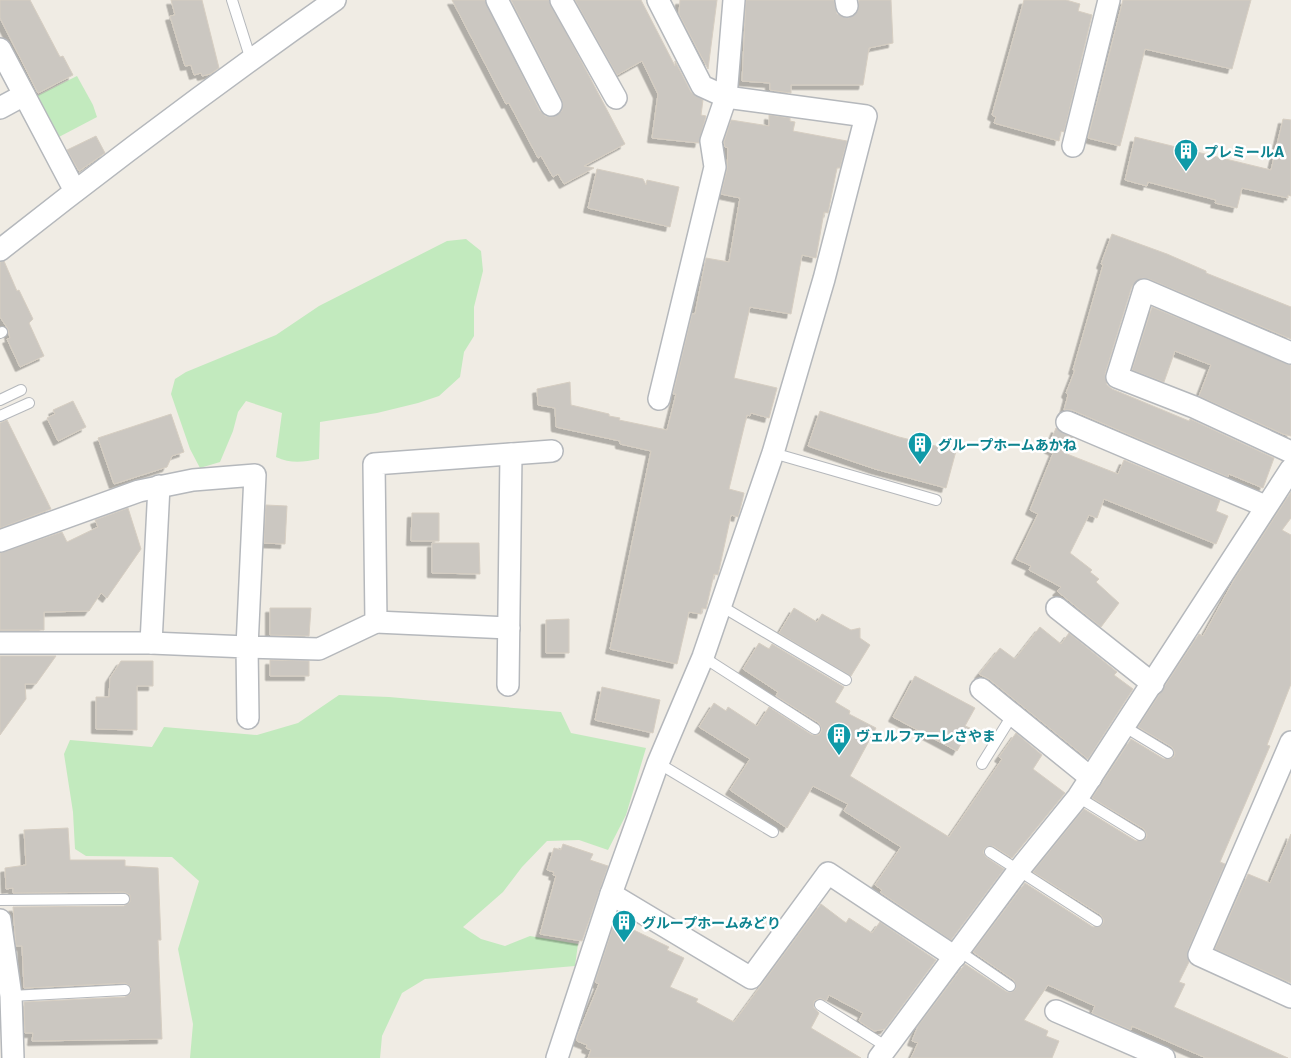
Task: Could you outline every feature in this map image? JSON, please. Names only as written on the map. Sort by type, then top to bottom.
[{"type":"street","points":[[0,250],[75,191],[335,0]]},
{"type":"street","points":[[497,0],[551,106]]},
{"type":"street","points":[[561,0],[616,98]]},
{"type":"street","points":[[557,1058],[611,894],[658,763],[703,657],[773,453],[824,279],[866,116],[726,97],[702,86],[658,0]]},
{"type":"street","points":[[659,399],[715,167],[711,141],[726,97],[734,0]]},
{"type":"street","points":[[1073,146],[1109,0]]},
{"type":"street","points":[[0,49],[75,191]]},
{"type":"street","points":[[0,108],[24,95]]},
{"type":"street","points":[[1291,353],[1144,290],[1117,377],[1194,407],[1291,452]]},
{"type":"street","points":[[1067,422],[1265,506]]},
{"type":"street","points":[[376,622],[374,464],[552,451]]},
{"type":"street","points":[[508,685],[511,454]]},
{"type":"street","points":[[885,1054],[1018,871],[1092,778],[1265,506],[1291,469]]},
{"type":"street","points":[[0,541],[139,491],[193,480],[255,475],[247,647],[248,718]]},
{"type":"street","points":[[151,643],[159,486]]},
{"type":"street","points":[[1056,608],[1153,684]]},
{"type":"street","points":[[0,643],[151,643],[320,649],[376,622],[509,628]]},
{"type":"street","points":[[981,689],[1092,778]]},
{"type":"street","points":[[1291,742],[1283,783],[1198,955],[1291,997]]},
{"type":"street","points":[[611,894],[751,978],[828,873],[957,954]]},
{"type":"street","points":[[0,920],[11,996],[9,1047]]},
{"type":"street","points":[[1056,1011],[1164,1058]]},
{"type":"lane","points":[[232,0],[251,60]]},
{"type":"lane","points":[[0,400],[21,390]]},
{"type":"lane","points":[[0,416],[29,403]]},
{"type":"lane","points":[[773,453],[936,500]]},
{"type":"lane","points":[[721,606],[846,680]]},
{"type":"lane","points":[[703,657],[815,729]]},
{"type":"lane","points":[[982,764],[1013,714]]},
{"type":"lane","points":[[1125,727],[1168,753]]},
{"type":"lane","points":[[658,763],[774,832]]},
{"type":"lane","points":[[1078,797],[1140,835]]},
{"type":"lane","points":[[990,852],[1097,921]]},
{"type":"lane","points":[[0,900],[124,899]]},
{"type":"lane","points":[[957,954],[1010,986]]},
{"type":"lane","points":[[11,996],[125,990]]},
{"type":"lane","points":[[820,1005],[885,1054]]},
{"type":"green space","points":[[77,76],[93,105],[97,117],[57,138],[35,97]]},
{"type":"green space","points":[[466,239],[481,251],[483,271],[474,307],[474,336],[464,352],[460,377],[439,396],[377,413],[320,422],[319,459],[297,462],[276,457],[282,413],[246,401],[238,412],[233,431],[220,462],[200,468],[190,449],[171,394],[175,379],[186,372],[276,335],[319,306],[447,241]]},
{"type":"green space","points":[[339,695],[389,697],[561,712],[571,733],[646,748],[626,815],[608,850],[579,840],[547,841],[522,867],[503,892],[463,927],[481,939],[505,946],[530,936],[578,944],[575,966],[425,979],[402,993],[382,1036],[380,1058],[190,1058],[193,1024],[178,949],[199,881],[172,857],[86,856],[75,849],[73,812],[64,754],[70,740],[152,747],[164,727],[257,735],[298,723]]},
{"type":"building","points":[[0,0],[30,0],[60,57],[63,56],[73,75],[38,93],[0,18]]},
{"type":"building","points":[[171,0],[202,0],[219,68],[210,74],[202,76],[201,73],[194,75],[191,65],[185,66],[170,16],[175,15]]},
{"type":"building","points":[[452,0],[485,0],[540,111],[545,116],[551,117],[562,111],[562,100],[511,0],[549,0],[625,144],[584,166],[594,168],[564,184],[558,174],[553,177],[541,156],[538,158],[509,103],[506,104]]},
{"type":"building","points":[[575,0],[641,0],[675,66],[675,61],[691,92],[703,100],[701,115],[706,116],[699,143],[652,138],[658,94],[642,61],[617,75]]},
{"type":"building","points":[[680,0],[717,0],[708,69],[679,14]]},
{"type":"building","points":[[746,0],[834,0],[837,14],[849,18],[858,11],[859,0],[891,0],[893,43],[869,48],[863,85],[791,85],[791,93],[770,90],[770,83],[742,81]]},
{"type":"building","points":[[1024,0],[1066,0],[1080,4],[1078,11],[1092,15],[1064,132],[1061,131],[1059,141],[994,123],[996,117],[992,115]]},
{"type":"building","points":[[1123,0],[1251,0],[1232,69],[1145,49],[1120,146],[1088,138]]},
{"type":"building","points":[[769,115],[790,118],[790,121],[795,122],[793,131],[847,141],[840,168],[837,168],[828,213],[824,212],[816,258],[802,255],[791,314],[750,307],[734,378],[777,388],[769,418],[751,413],[750,416],[747,415],[729,489],[744,493],[740,510],[738,517],[731,515],[718,575],[714,574],[706,609],[702,608],[701,614],[689,612],[677,664],[610,649],[651,451],[620,444],[620,441],[556,427],[555,408],[538,405],[537,389],[570,382],[571,405],[609,414],[609,416],[620,418],[619,420],[667,430],[676,394],[673,394],[692,314],[695,314],[706,258],[729,262],[740,198],[721,194],[727,170],[728,148],[725,147],[724,142],[731,120],[769,126]]},
{"type":"building","name":"プレミールA","points":[[1283,119],[1291,120],[1291,196],[1288,195],[1288,198],[1242,188],[1237,208],[1215,203],[1216,200],[1148,182],[1147,186],[1125,180],[1135,137],[1271,170]]},
{"type":"building","points":[[96,136],[105,153],[79,171],[67,150]]},
{"type":"building","points":[[597,169],[643,179],[646,185],[647,180],[679,187],[670,227],[588,208]]},
{"type":"building","points":[[1112,234],[1167,254],[1206,271],[1206,273],[1291,307],[1291,339],[1149,279],[1142,278],[1132,286],[1105,374],[1107,385],[1112,389],[1189,421],[1190,419],[1274,458],[1263,488],[1229,474],[1228,477],[1072,410],[1064,410],[1068,395],[1066,393],[1075,370],[1073,370],[1103,265],[1101,264]]},
{"type":"building","points":[[4,261],[17,291],[19,290],[33,319],[29,323],[44,356],[20,367],[7,339],[10,338],[8,329],[0,317],[0,262]]},
{"type":"building","points":[[1152,307],[1291,365],[1291,436],[1199,396],[1211,365],[1175,351],[1164,382],[1132,370]]},
{"type":"building","points":[[73,401],[86,427],[58,441],[47,418],[55,414],[53,410]]},
{"type":"building","points":[[820,411],[899,437],[956,451],[946,488],[875,469],[808,446]]},
{"type":"building","points":[[171,414],[184,452],[172,456],[167,467],[114,484],[98,438]]},
{"type":"building","points":[[7,420],[51,509],[0,528],[0,423]]},
{"type":"building","points":[[1056,428],[1073,438],[1067,454],[1118,474],[1124,460],[1220,500],[1216,511],[1228,516],[1216,544],[1104,499],[1097,518],[1089,515],[1070,553],[1092,570],[1090,572],[1099,579],[1096,582],[1119,603],[1101,627],[1057,591],[1061,587],[1029,570],[1031,566],[1016,559],[1038,514],[1030,510],[1054,451],[1048,448]]},
{"type":"building","points":[[1291,492],[1291,518],[1282,530],[1291,535],[1291,684],[1267,745],[1270,746],[1220,862],[1225,864],[1188,950],[1189,962],[1179,982],[1185,984],[1174,1007],[1288,1058],[1206,1058],[1132,1026],[1131,1030],[1092,1013],[1095,1006],[1048,985],[1024,1020],[1048,1031],[1046,1036],[1059,1041],[1052,1058],[911,1058],[918,1043],[912,1041],[918,1026],[965,964],[1007,992],[1012,992],[1016,989],[1014,980],[973,952],[1025,883],[1093,927],[1102,925],[1104,921],[1101,915],[1033,872],[1084,809],[1136,841],[1146,839],[1147,835],[1144,829],[1092,798],[1131,739],[1164,759],[1174,757],[1175,753],[1172,747],[1138,727],[1199,634],[1203,636],[1234,580]]},
{"type":"building","points":[[266,505],[287,506],[285,544],[264,543]]},
{"type":"building","points":[[128,508],[141,549],[107,598],[101,593],[89,611],[44,612],[44,630],[0,630],[0,553],[62,532],[67,542],[98,527],[95,520]]},
{"type":"building","points":[[412,513],[439,513],[439,541],[411,541]]},
{"type":"building","points":[[432,543],[479,543],[480,574],[432,573]]},
{"type":"building","points":[[270,608],[311,608],[309,636],[270,635]]},
{"type":"building","points":[[794,608],[817,622],[822,614],[851,630],[860,628],[860,638],[870,645],[851,676],[779,633]]},
{"type":"building","points":[[569,619],[569,653],[546,653],[546,620]]},
{"type":"building","points":[[1040,627],[1061,644],[1069,633],[1117,672],[1114,675],[1133,689],[1088,759],[989,679],[979,674],[1000,648],[1015,659]]},
{"type":"building","points":[[759,643],[769,649],[772,644],[844,687],[835,702],[850,711],[849,714],[876,728],[850,776],[949,837],[1002,759],[999,757],[1016,733],[1042,755],[1033,769],[1065,793],[1012,858],[993,846],[985,848],[983,852],[986,857],[1004,869],[951,940],[880,892],[882,890],[875,885],[901,847],[844,811],[848,804],[813,786],[787,828],[730,790],[750,759],[699,727],[714,703],[726,711],[728,707],[757,726],[769,707],[812,735],[819,735],[822,730],[819,723],[776,696],[778,692],[743,669]]},
{"type":"building","points":[[0,656],[56,656],[36,684],[25,684],[26,699],[0,735]]},
{"type":"building","points":[[270,660],[309,661],[309,676],[270,676]]},
{"type":"building","points":[[121,661],[153,661],[153,686],[137,686],[137,730],[96,729],[96,697],[109,697],[110,678]]},
{"type":"building","points":[[915,676],[975,708],[965,726],[970,728],[957,751],[893,717]]},
{"type":"building","points":[[602,687],[660,700],[653,733],[595,720]]},
{"type":"building","points":[[68,828],[70,860],[125,860],[125,866],[158,868],[161,940],[158,940],[162,1039],[32,1041],[33,1033],[25,1033],[24,1002],[125,997],[131,993],[130,986],[125,983],[24,988],[22,946],[16,946],[13,907],[124,906],[130,902],[130,895],[124,892],[13,893],[13,888],[6,889],[5,868],[26,865],[24,830]]},
{"type":"building","points":[[1291,834],[1291,983],[1215,949],[1248,874],[1270,883]]},
{"type":"building","points":[[563,844],[593,854],[590,860],[608,866],[582,941],[540,934],[556,876],[553,875],[554,872],[547,870],[554,848],[561,850]]},
{"type":"building","points":[[821,904],[846,923],[849,918],[872,933],[880,922],[936,960],[885,1029],[874,1031],[859,1021],[863,1013],[829,995],[826,1001],[820,998],[814,1001],[814,1008],[819,1013],[811,1028],[861,1058],[588,1058],[591,1050],[586,1048],[587,1045],[577,1041],[599,984],[595,982],[615,921],[669,947],[667,950],[684,958],[670,987],[698,999],[696,1002],[734,1022]]},
{"type":"place","name":"プレミールA","points":[[1186,172]]},
{"type":"place","name":"グループホームあかね","points":[[920,465]]},
{"type":"place","name":"ヴェルファーレさやま","points":[[839,756]]},
{"type":"place","name":"グループホームみどり","points":[[624,943]]}]
